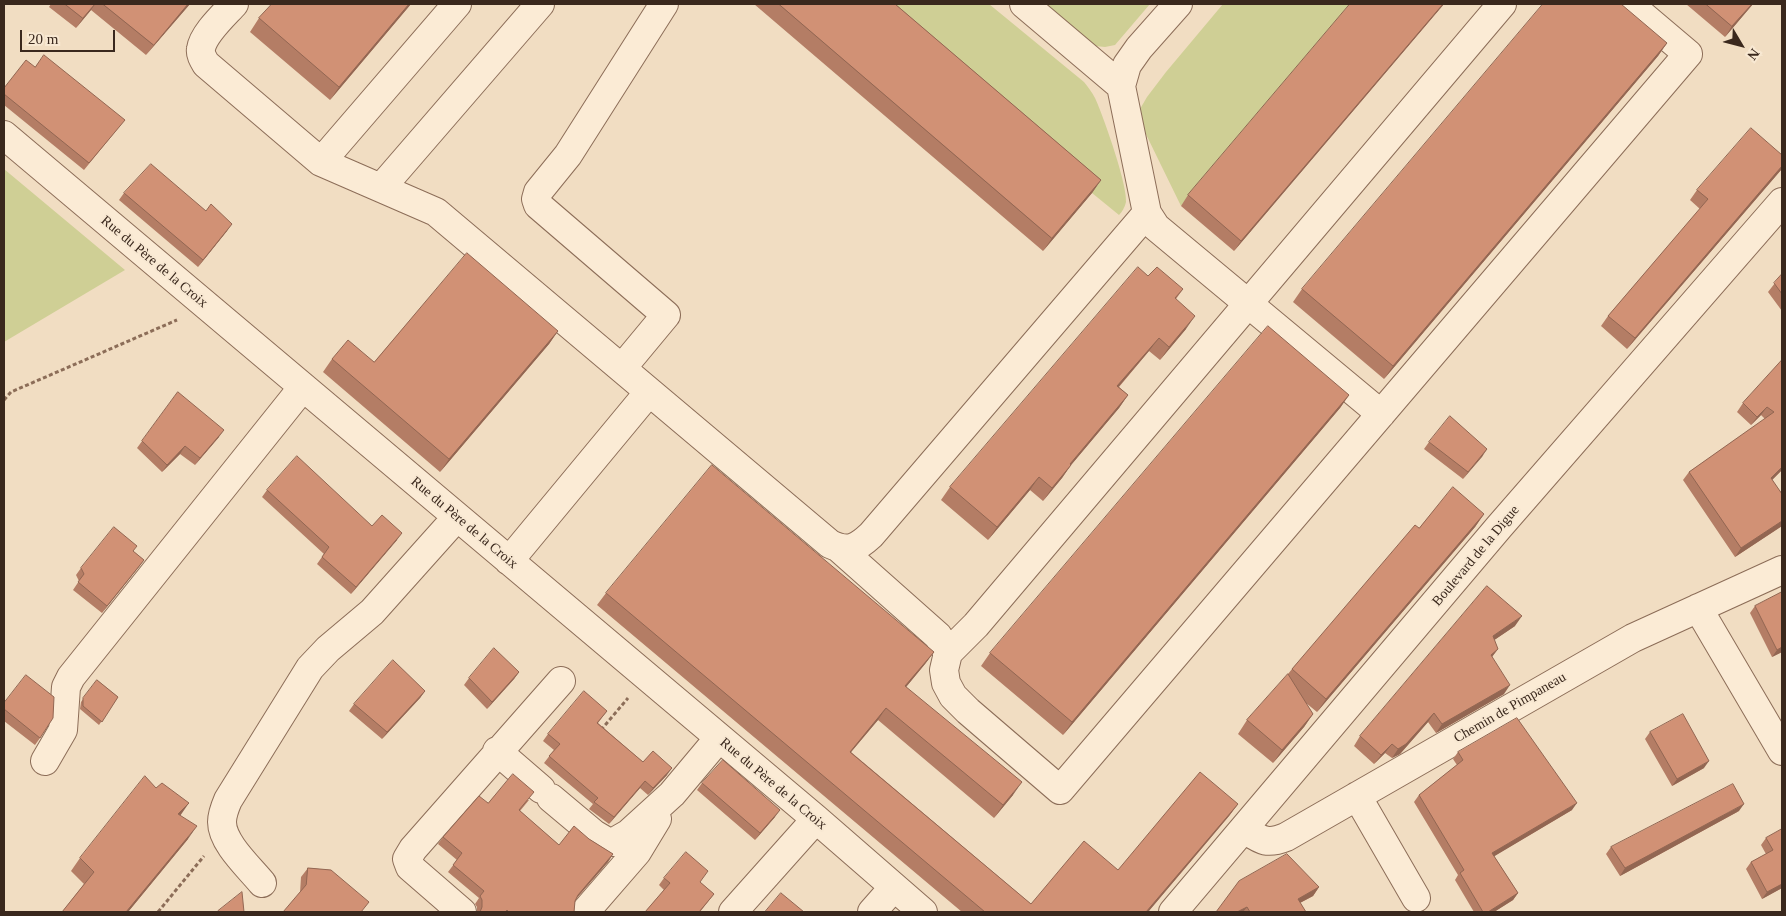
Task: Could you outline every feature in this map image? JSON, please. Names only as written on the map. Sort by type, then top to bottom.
[{"type":"street","points":[[234,4],[205,37],[201,49],[206,64],[321,162],[436,212],[830,544],[840,548],[938,636],[948,653]]},
{"type":"street","points":[[321,162],[458,4]]},
{"type":"street","points":[[381,188],[540,4]]},
{"type":"street","points":[[622,368],[666,315],[538,205],[536,199],[538,192],[568,155],[664,4]]},
{"type":"street","points":[[1024,4],[1121,86]]},
{"type":"street","points":[[1178,4],[1139,48],[1127,65],[1121,86],[1147,213],[1156,228],[1381,414]]},
{"type":"street","points":[[1502,4],[976,625],[948,653],[944,670],[946,683],[954,696],[968,711],[1060,790],[1688,54],[1629,4]]},
{"type":"street","name":"Rue du Père de la Croix","points":[[4,134],[816,819],[923,912]]},
{"type":"street","name":"Boulevard de la Digue","points":[[1173,912],[1499,527],[1782,202]]},
{"type":"street","points":[[840,548],[857,546],[871,535],[1147,213]]},
{"type":"street","points":[[44,761],[63,730],[66,687],[71,677],[303,388]]},
{"type":"street","points":[[509,561],[649,392]]},
{"type":"street","points":[[262,883],[227,842],[223,832],[222,814],[228,800],[310,668],[328,649],[372,612],[457,517]]},
{"type":"street","name":"Chemin de Pimpaneau","points":[[1244,829],[1270,842],[1286,837],[1633,638],[1782,570]]},
{"type":"street","points":[[1698,608],[1782,751]]},
{"type":"street","points":[[462,912],[410,868],[407,859],[412,849],[561,681]]},
{"type":"street","points":[[497,751],[594,834],[606,841],[614,842],[628,834],[672,794],[719,738]]},
{"type":"street","points":[[585,912],[637,852],[672,794]]},
{"type":"street","points":[[1357,796],[1416,898]]},
{"type":"street","points":[[733,912],[816,819]]},
{"type":"street","points":[[872,912],[894,887]]},
{"type":"path","points":[[4,400],[11,392],[188,315],[204,304]]},
{"type":"path","points":[[594,737],[646,677]]},
{"type":"path","points":[[158,912],[223,832]]},
{"type":"green space","points":[[870,4],[989,4],[1084,82],[1093,94],[1099,107],[1123,181],[1126,202],[1120,214],[1092,193]]},
{"type":"green space","points":[[1045,4],[1150,4],[1115,45],[1105,47],[1095,46]]},
{"type":"green space","points":[[1223,4],[1352,4],[1181,206],[1139,120],[1140,109],[1166,72]]},
{"type":"green space","points":[[4,169],[125,270],[4,342]]},
{"type":"building","points":[[65,4],[95,4],[83,18]]},
{"type":"building","points":[[103,4],[188,4],[154,45]]},
{"type":"building","points":[[272,4],[409,4],[339,87],[259,18]]},
{"type":"building","points":[[779,4],[895,4],[1101,180],[1052,238]]},
{"type":"building","points":[[1350,4],[1443,4],[1241,241],[1188,195]]},
{"type":"building","points":[[1543,4],[1621,4],[1667,43],[1393,366],[1302,289]]},
{"type":"building","points":[[1706,4],[1752,4],[1732,26]]},
{"type":"building","points":[[44,55],[125,120],[89,163],[4,94],[4,88],[26,60],[35,67]]},
{"type":"building","points":[[1751,128],[1782,155],[1782,166],[1635,338],[1608,316],[1708,199],[1697,190]]},
{"type":"building","points":[[151,164],[206,211],[211,204],[232,224],[203,260],[124,193]]},
{"type":"building","points":[[467,253],[558,331],[449,459],[332,359],[348,340],[374,362]]},
{"type":"building","points":[[1138,267],[1148,276],[1157,267],[1183,289],[1175,298],[1195,316],[1169,347],[1159,338],[1117,386],[1128,395],[1052,488],[1039,477],[997,527],[950,487]]},
{"type":"building","points":[[1782,274],[1782,294],[1774,283]]},
{"type":"building","points":[[1268,326],[1349,395],[1072,722],[990,653]]},
{"type":"building","points":[[1782,360],[1782,467],[1771,478],[1782,494],[1782,521],[1741,548],[1689,472],[1774,412],[1767,407],[1757,417],[1743,403]]},
{"type":"building","points":[[178,392],[224,430],[200,458],[185,446],[167,465],[142,441]]},
{"type":"building","points":[[1450,416],[1487,449],[1468,472],[1429,442]]},
{"type":"building","points":[[297,456],[372,526],[382,515],[402,533],[356,587],[322,557],[329,547],[267,490]]},
{"type":"building","points":[[712,465],[934,652],[905,686],[1022,782],[1003,805],[886,708],[850,752],[1031,904],[1084,841],[1118,870],[1200,772],[1238,804],[1146,912],[985,912],[606,593]]},
{"type":"building","points":[[1453,487],[1484,514],[1326,699],[1292,669],[1415,525],[1419,528]]},
{"type":"building","points":[[114,527],[137,546],[133,551],[144,560],[107,606],[78,582],[84,574],[81,568]]},
{"type":"building","points":[[1487,586],[1522,616],[1493,636],[1498,649],[1491,655],[1510,685],[1442,724],[1434,713],[1406,744],[1398,749],[1392,744],[1381,755],[1360,736]]},
{"type":"building","points":[[1782,592],[1782,647],[1777,650],[1755,606]]},
{"type":"building","points":[[494,648],[519,672],[492,702],[469,678]]},
{"type":"building","points":[[393,660],[425,691],[387,732],[354,704]]},
{"type":"building","points":[[1288,674],[1313,714],[1282,750],[1247,720]]},
{"type":"building","points":[[26,675],[54,697],[53,718],[40,738],[4,709],[4,703]]},
{"type":"building","points":[[97,680],[118,697],[102,722],[83,706],[83,698]]},
{"type":"building","points":[[584,691],[607,711],[597,723],[643,762],[653,751],[672,768],[653,788],[645,781],[614,817],[594,802],[598,798],[549,756],[560,744],[548,734]]},
{"type":"building","points":[[1683,714],[1709,761],[1677,779],[1650,732]]},
{"type":"building","points":[[1517,718],[1577,803],[1492,853],[1518,893],[1488,912],[1483,912],[1460,873],[1464,870],[1419,795],[1463,760],[1458,752]]},
{"type":"building","points":[[723,760],[780,810],[760,833],[702,783]]},
{"type":"building","points":[[513,774],[534,792],[519,810],[559,845],[574,826],[589,839],[613,854],[578,895],[575,901],[574,912],[509,912],[507,910],[505,912],[480,912],[482,900],[480,896],[484,891],[453,865],[462,853],[443,837],[479,796],[488,803]]},
{"type":"building","points":[[145,776],[156,788],[162,783],[189,803],[178,814],[197,826],[126,912],[62,912],[94,872],[80,858]]},
{"type":"building","points":[[1733,784],[1744,804],[1625,868],[1611,847]]},
{"type":"building","points":[[1782,829],[1782,884],[1767,892],[1751,862],[1773,850],[1766,838]]},
{"type":"building","points":[[686,852],[708,871],[700,882],[714,894],[699,912],[645,912],[670,883],[664,878]]},
{"type":"building","points":[[1287,854],[1319,887],[1298,899],[1306,912],[1250,912],[1247,907],[1237,912],[1216,912],[1239,881]]},
{"type":"building","points":[[308,868],[331,870],[369,902],[361,912],[283,912],[306,885]]},
{"type":"building","points":[[242,892],[244,912],[218,912],[218,911]]},
{"type":"building","points":[[781,893],[804,912],[765,912]]}]
